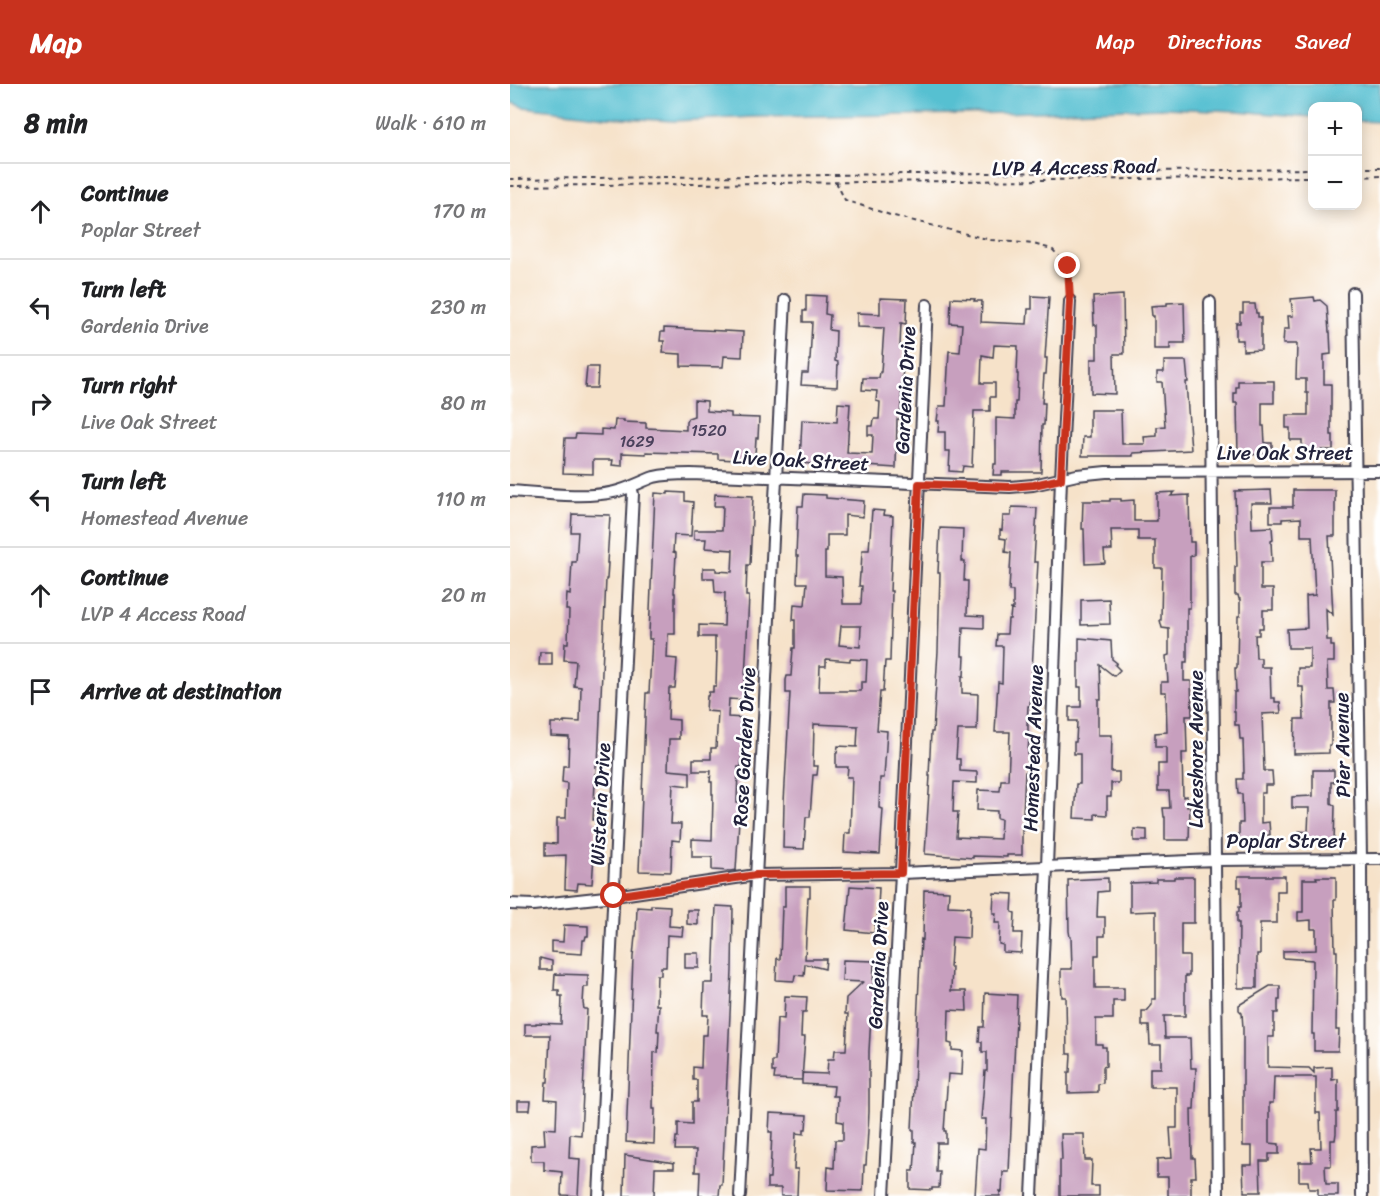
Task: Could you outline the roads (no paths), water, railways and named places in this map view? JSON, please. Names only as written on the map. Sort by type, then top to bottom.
[{"type":"street","name":"Pier Avenue","points":[[1353,293],[1361,859],[1362,1196]]},
{"type":"street","name":"Rose Garden Drive","points":[[740,1196],[785,300]]},
{"type":"street","name":"Homestead Avenue","points":[[1032,1196],[1070,301]]},
{"type":"street","name":"Lakeshore Avenue","points":[[1210,302],[1218,1196]]},
{"type":"street","name":"Gardenia Drive","points":[[884,1196],[927,305]]},
{"type":"street","name":"Live Oak Street","points":[[510,491],[602,494],[615,492],[654,477],[669,474],[1010,487],[1106,472],[1380,471]]},
{"type":"street","name":"Wisteria Drive","points":[[599,1196],[633,494],[631,487]]},
{"type":"street","name":"Poplar Street","points":[[510,904],[533,905],[614,896],[756,875],[901,873],[1214,860],[1380,859]]},
{"type":"water","points":[[510,84],[1380,84],[1380,122],[1362,121],[1362,102],[1308,102],[1308,117],[1165,108],[754,117],[674,121],[606,117],[523,107],[510,102]]}]
